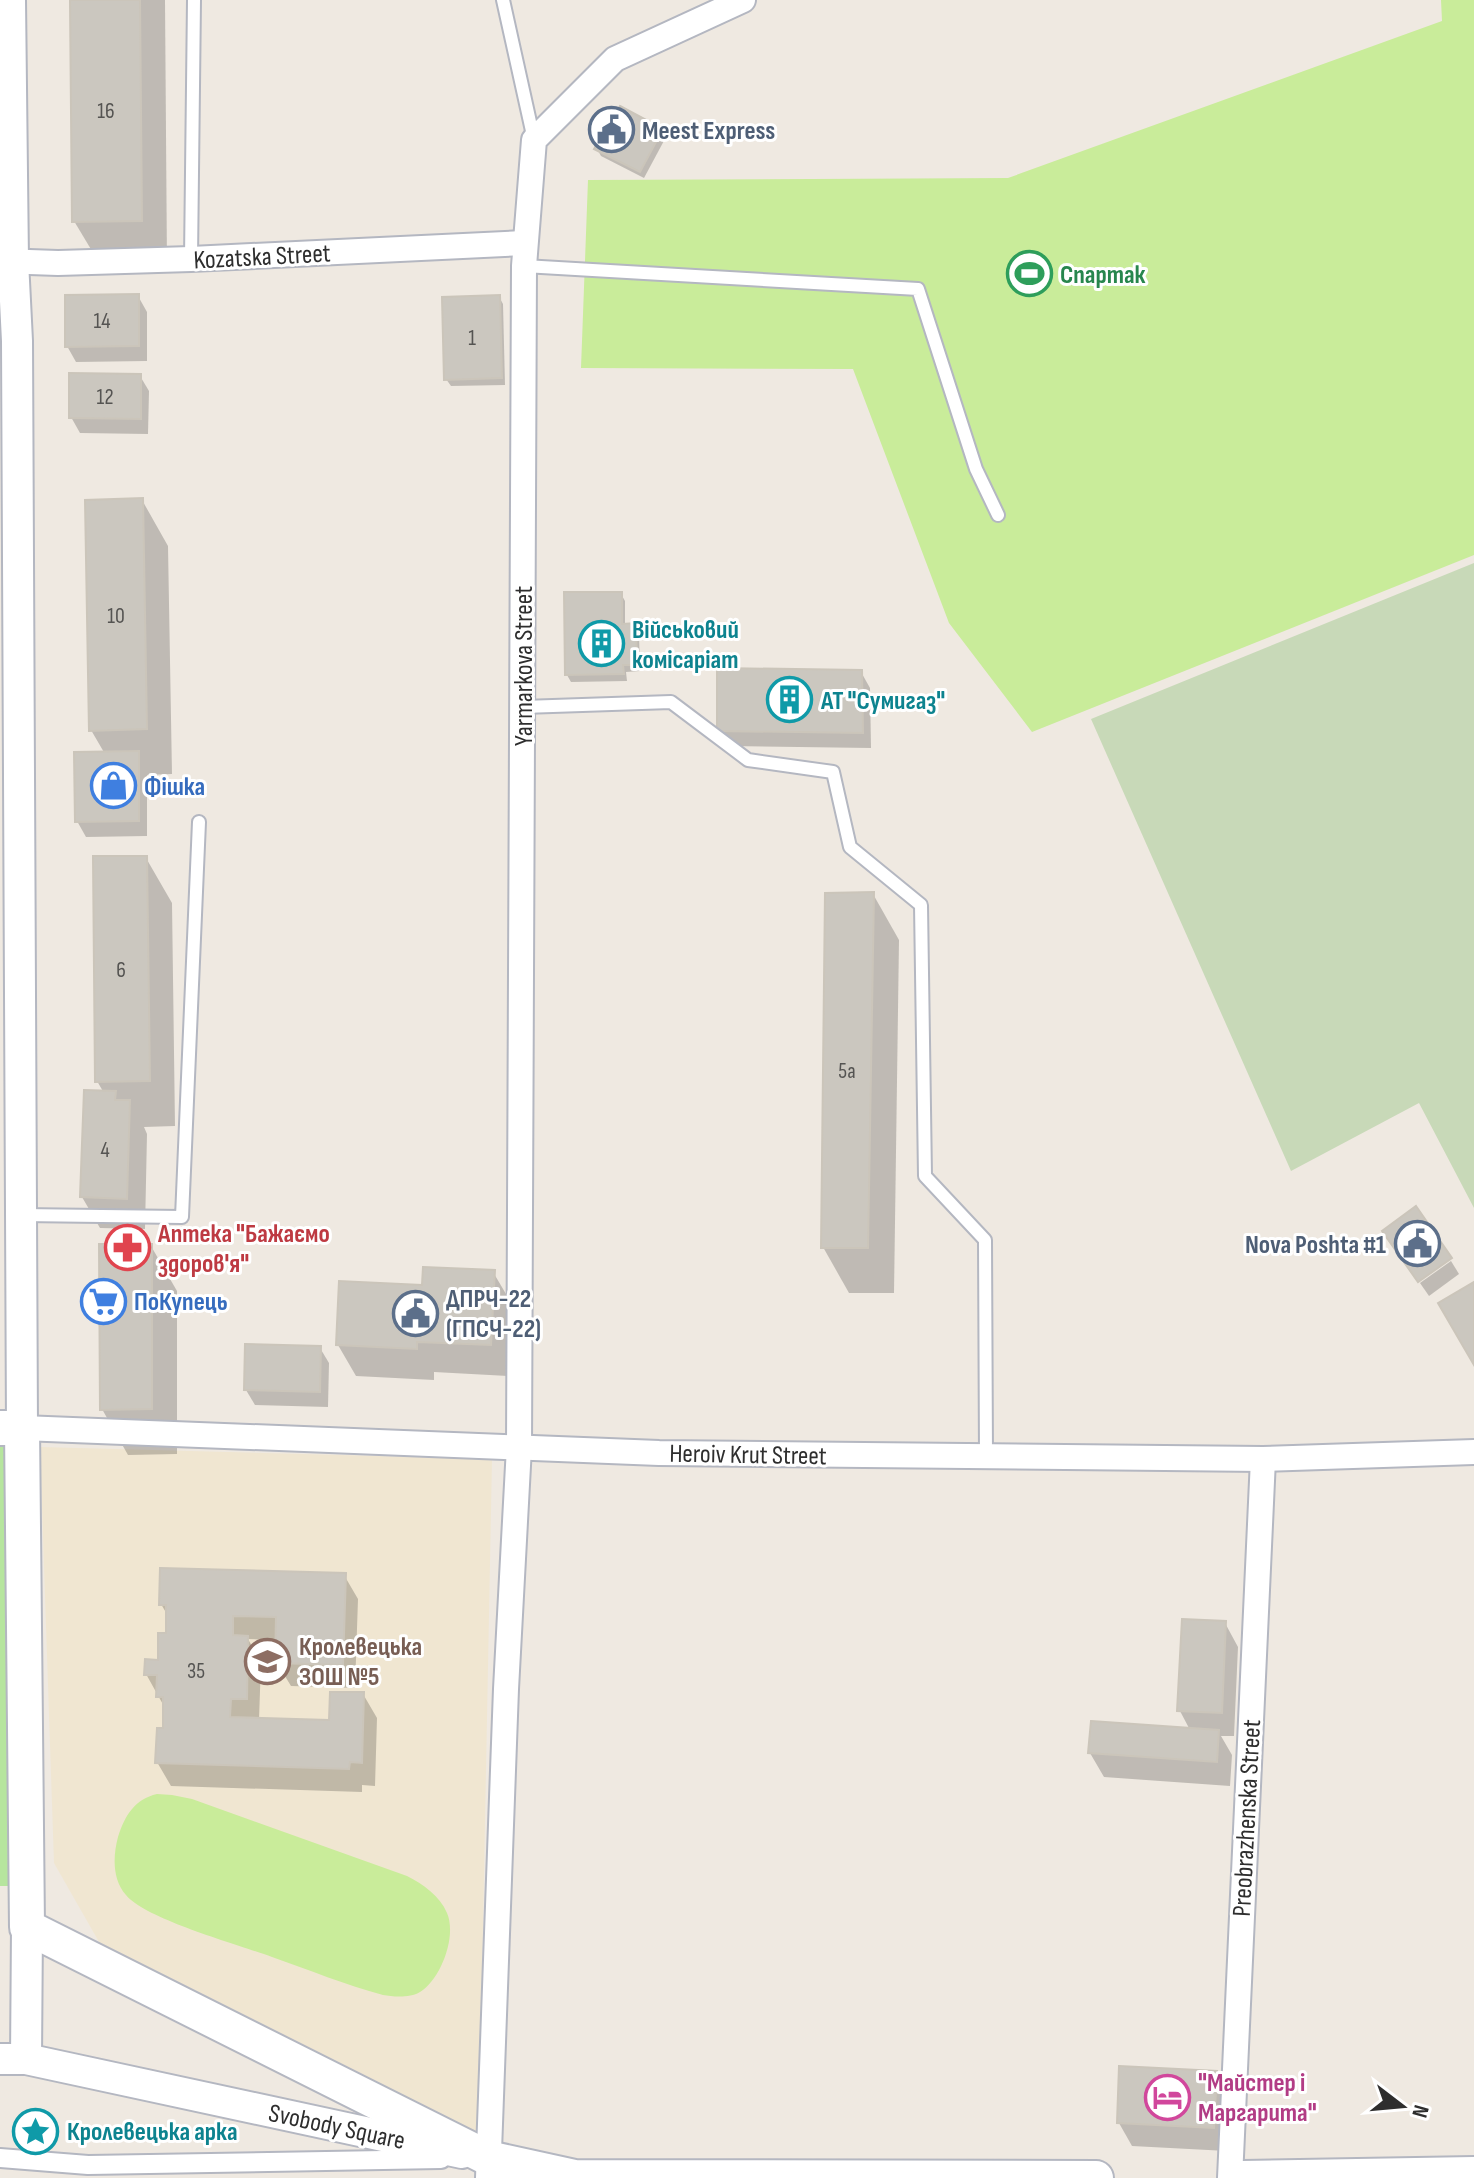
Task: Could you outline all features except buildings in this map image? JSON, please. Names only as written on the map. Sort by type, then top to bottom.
[{"type":"main road","points":[[11,1428],[27,1927],[488,2168],[575,2177],[1096,2178]]},
{"type":"main road","points":[[1243,2178],[1474,2174]]},
{"type":"street","points":[[10,0],[7,261],[17,341],[21,1215],[11,1428]]},
{"type":"street","points":[[534,140],[615,59],[743,0]]},
{"type":"street","name":"Yarmarkova Street","points":[[488,2168],[506,1689],[519,1447],[524,255],[534,140]]},
{"type":"street","name":"Kozatska Street","points":[[7,261],[58,263],[524,255]]},
{"type":"street","name":"Heroiv Krut Street","points":[[11,1428],[659,1453],[1263,1459],[1474,1452]]},
{"type":"street","name":"Preobrazhenska Street","points":[[1230,2178],[1263,1459]]},
{"type":"street","name":"Svobody Square","points":[[27,1927],[13,2059],[488,2168]]},
{"type":"street","points":[[0,2158],[88,2165],[488,2168]]},
{"type":"lane","points":[[191,259],[194,0]]},
{"type":"lane","points":[[503,0],[534,140]]},
{"type":"lane","points":[[524,255],[918,289],[976,469],[998,515]]},
{"type":"lane","points":[[523,707],[671,702],[748,760],[833,772],[850,847],[921,905],[925,1176],[985,1240],[986,1456]]},
{"type":"lane","points":[[21,1215],[182,1217],[199,822]]},
{"type":"shaded area","name":"Кролевецька ЗОШ №5","points":[[40,1447],[492,1459],[479,2132],[111,1963],[54,1863]]},
{"type":"green space","name":"Спартак","points":[[1441,0],[1474,0],[1474,555],[1032,732],[949,623],[853,369],[581,368],[588,180],[1008,178],[1442,21]]},
{"type":"green space","points":[[1474,563],[1474,1208],[1419,1103],[1291,1171],[1091,719]]},
{"type":"green space","points":[[0,1436],[13,1437],[12,1886],[0,1886]]},
{"type":"green space","points":[[157,1794],[192,1799],[407,1876],[419,1883],[440,1901],[450,1922],[445,1956],[428,1986],[416,1994],[383,1995],[172,1922],[136,1904],[118,1882],[116,1844],[132,1809],[149,1796]]},
{"type":"place","name":"Meest Express","points":[[611,130]]},
{"type":"place","name":"Спартак","points":[[1029,274]]},
{"type":"place","name":"Військовий комісаріат","points":[[601,644]]},
{"type":"place","name":"АТ \"Сумигаз\"","points":[[790,700]]},
{"type":"place","name":"Фішка","points":[[113,786]]},
{"type":"place","name":"Nova Poshta #1","points":[[1417,1244]]},
{"type":"place","name":"Аптека \"Бажаємо здоров'я\"","points":[[127,1248]]},
{"type":"place","name":"ПоКупець","points":[[103,1301]]},
{"type":"place","name":"ДПРЧ-22 (ГПСЧ-22)","points":[[415,1313]]},
{"type":"place","name":"Кролевецька ЗОШ №5","points":[[268,1661]]},
{"type":"place","name":"\"Майстер і Маргарита\"","points":[[1167,2097]]},
{"type":"place","name":"Кролевецька арка","points":[[36,2131]]}]
